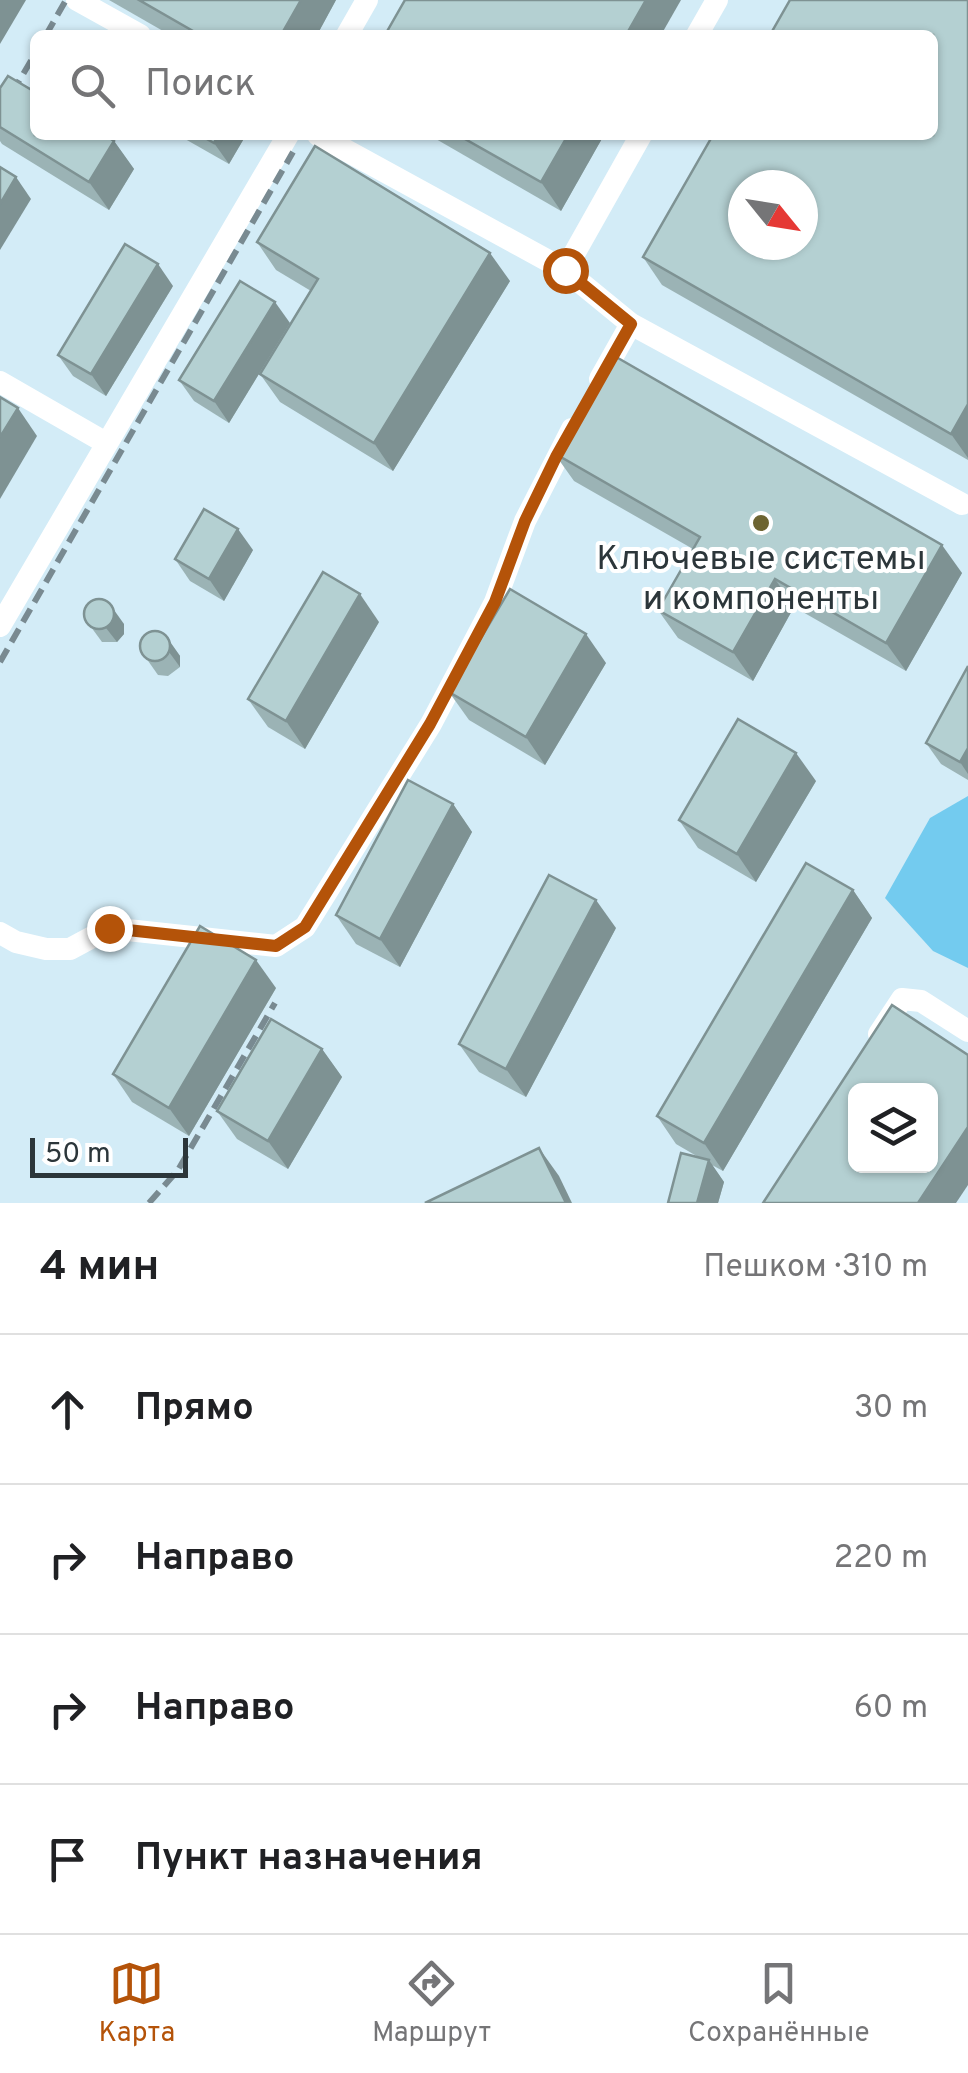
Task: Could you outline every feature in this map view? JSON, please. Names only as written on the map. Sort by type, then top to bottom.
[{"type":"lane","points":[[77,0],[131,30]]},
{"type":"lane","points":[[350,30],[367,0]]},
{"type":"lane","points":[[700,30],[717,0]]},
{"type":"lane","points":[[0,626],[285,140]]},
{"type":"lane","points":[[327,140],[565,270],[631,324],[966,502]]},
{"type":"lane","points":[[565,270],[638,140]]},
{"type":"lane","points":[[0,933],[16,942],[46,949],[70,949],[109,928],[276,946],[305,927],[430,724],[495,602],[525,521],[556,457],[631,324]]},
{"type":"lane","points":[[0,382],[106,443]]},
{"type":"lane","points":[[871,1046],[902,999],[921,1001],[968,1031]]},
{"type":"shaded area","points":[[968,796],[968,968],[933,951],[885,898],[930,818]]},
{"type":"building","points":[[139,0],[301,0],[284,30],[191,30]]},
{"type":"building","points":[[405,0],[646,0],[629,30],[388,30]]},
{"type":"building","points":[[790,0],[968,0],[968,404],[951,434],[643,257],[710,140],[938,140],[938,30],[773,30]]},
{"type":"building","points":[[8,76],[30,89],[30,140],[114,141],[89,182],[0,127],[0,88]]},
{"type":"building","points":[[467,140],[565,140],[541,182]]},
{"type":"building","points":[[315,146],[490,253],[374,443],[260,374],[318,279],[257,242]]},
{"type":"building","points":[[0,167],[16,177],[0,204]]},
{"type":"building","points":[[125,244],[158,264],[91,374],[58,355]]},
{"type":"building","points":[[240,281],[275,302],[214,401],[179,380]]},
{"type":"building","name":"Ключевые системы и компоненты","points":[[611,354],[942,545],[886,643],[775,579],[733,652],[658,610],[700,537],[554,453]]},
{"type":"building","points":[[0,397],[18,408],[0,437]]},
{"type":"building","points":[[204,509],[238,529],[209,579],[175,559]]},
{"type":"building","points":[[323,572],[360,594],[286,721],[248,699]]},
{"type":"building","points":[[510,589],[586,634],[526,737],[449,692]]},
{"type":"building","points":[[99,599],[113,608],[114,614],[105,628],[99,629],[85,620],[84,614],[93,600]]},
{"type":"building","points":[[155,631],[169,640],[170,646],[161,660],[155,661],[141,652],[140,646],[149,632]]},
{"type":"building","points":[[968,666],[968,748],[960,762],[926,743]]},
{"type":"building","points":[[738,719],[796,753],[737,854],[679,820]]},
{"type":"building","points":[[408,780],[453,804],[380,939],[336,915]]},
{"type":"building","points":[[806,863],[853,890],[704,1143],[657,1116]]},
{"type":"building","points":[[549,875],[596,900],[506,1069],[459,1044]]},
{"type":"building","points":[[200,926],[256,960],[169,1108],[113,1074]]},
{"type":"building","points":[[892,1005],[968,1055],[968,1127],[938,1173],[938,1083],[848,1083],[848,1173],[938,1173],[918,1203],[763,1203]]},
{"type":"building","points":[[271,1019],[322,1049],[268,1141],[217,1111]]},
{"type":"building","points":[[539,1148],[566,1203],[425,1203]]},
{"type":"building","points":[[681,1153],[709,1160],[697,1203],[668,1203]]},
{"type":"railway","points":[[49,30],[66,0]]},
{"type":"railway","points":[[0,113],[30,62]]},
{"type":"railway","points":[[0,662],[293,152]]},
{"type":"railway","points":[[149,1203],[178,1170],[275,1003]]},
{"type":"place","name":"Ключевые системы и компоненты","points":[[761,523]]},
{"type":"route","points":[[109,928],[276,946],[305,927],[430,724],[495,602],[525,521],[556,457],[631,324],[565,270]]}]
